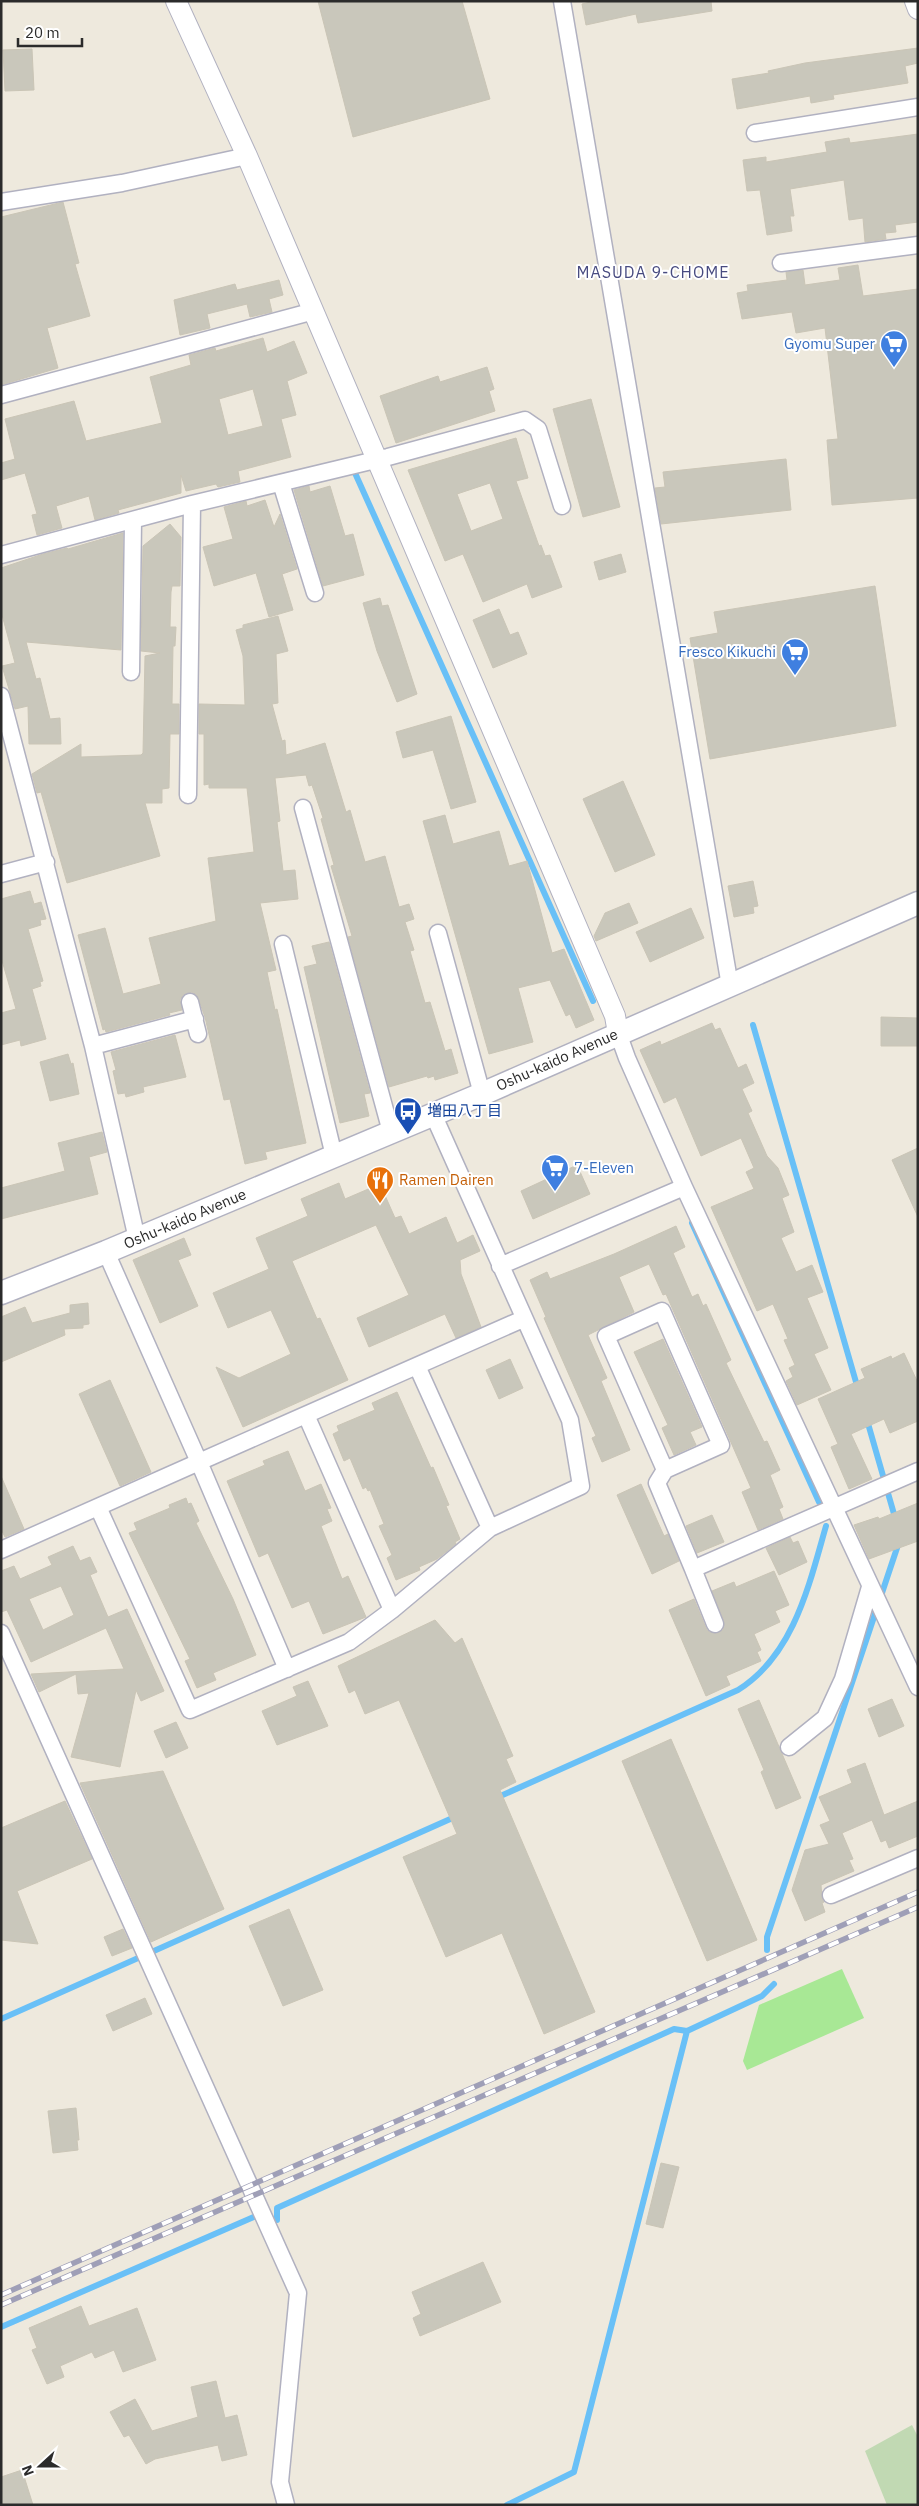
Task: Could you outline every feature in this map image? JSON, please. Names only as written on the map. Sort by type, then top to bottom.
[{"type":"main road","name":"Oshu-kaido Avenue","points":[[1,1293],[138,1239],[482,1094],[618,1033],[918,904]]},
{"type":"street","points":[[176,1],[247,156],[615,1016],[624,1053],[833,1510],[918,1688]]},
{"type":"street","points":[[562,1],[730,986]]},
{"type":"street","points":[[915,1],[918,10]]},
{"type":"street","points":[[755,133],[918,107]]},
{"type":"street","points":[[1,202],[122,183],[247,156]]},
{"type":"street","points":[[781,263],[918,245]]},
{"type":"street","points":[[1,395],[314,311]]},
{"type":"street","points":[[1,555],[192,504],[377,460],[525,420],[538,429],[562,506]]},
{"type":"street","points":[[282,483],[315,593]]},
{"type":"street","points":[[188,795],[192,504]]},
{"type":"street","points":[[131,672],[133,520]]},
{"type":"street","points":[[1,696],[93,1046],[138,1239]]},
{"type":"street","points":[[303,808],[390,1132]]},
{"type":"street","points":[[1,874],[46,862]]},
{"type":"street","points":[[438,933],[482,1094]]},
{"type":"street","points":[[283,944],[334,1156]]},
{"type":"street","points":[[93,1046],[196,1027],[190,1002]]},
{"type":"street","points":[[98,1507],[190,1710],[349,1642],[392,1610],[490,1528],[581,1486],[570,1420],[523,1319],[433,1114]]},
{"type":"street","points":[[500,1266],[684,1187]]},
{"type":"street","points":[[106,1252],[199,1462],[287,1669]]},
{"type":"street","points":[[665,1470],[606,1336],[662,1311],[721,1445],[665,1470],[657,1483],[715,1624]]},
{"type":"street","points":[[1,1550],[523,1319]]},
{"type":"street","points":[[417,1366],[490,1528]]},
{"type":"street","points":[[306,1415],[392,1610]]},
{"type":"street","points":[[693,1568],[833,1510],[885,1486],[917,1475]]},
{"type":"street","points":[[789,1747],[825,1718],[876,1598]]},
{"type":"street","points":[[1,1633],[298,2293],[280,2482],[286,2505]]},
{"type":"street","points":[[831,1895],[918,1858]]},
{"type":"green space","points":[[842,1969],[864,2018],[747,2070],[743,2061],[759,2005]]},
{"type":"green space","points":[[912,2425],[918,2437],[918,2505],[887,2505],[865,2451]]},
{"type":"building","points":[[318,1],[462,1],[490,99],[353,137]]},
{"type":"building","points":[[595,1],[711,1],[712,11],[638,23],[636,14],[586,25],[582,4]]},
{"type":"building","points":[[918,48],[918,63],[905,66],[908,83],[833,95],[834,99],[811,103],[810,96],[737,109],[732,79],[769,73],[768,71],[805,63]]},
{"type":"building","points":[[32,49],[34,90],[5,91],[3,50]]},
{"type":"building","points":[[918,134],[918,222],[895,225],[896,232],[885,233],[886,239],[865,242],[863,218],[849,220],[844,180],[790,189],[794,216],[790,216],[792,231],[767,235],[760,190],[747,191],[743,160],[766,157],[766,162],[827,152],[825,142],[849,138],[850,143]]},
{"type":"building","points":[[63,202],[79,263],[75,264],[90,316],[47,328],[58,368],[1,385],[1,217]]},
{"type":"building","points":[[858,265],[863,296],[918,289],[918,498],[832,505],[827,440],[838,439],[825,328],[796,333],[792,312],[742,319],[737,293],[748,291],[747,285],[787,280],[786,272],[803,270],[805,285],[840,280],[838,268]]},
{"type":"building","points":[[279,280],[283,295],[269,299],[272,312],[250,317],[247,304],[207,314],[210,328],[180,335],[174,300],[235,284],[237,290]]},
{"type":"building","points":[[263,338],[267,352],[294,341],[307,373],[287,381],[296,415],[281,419],[291,457],[238,471],[240,482],[218,487],[216,484],[186,491],[181,475],[181,493],[118,510],[119,513],[95,520],[89,496],[56,506],[62,528],[37,535],[32,515],[37,514],[25,473],[1,480],[1,463],[15,459],[5,419],[74,401],[86,441],[162,423],[150,377],[191,365],[189,355],[215,348],[216,351]],"holes":[[[253,389],[263,426],[228,435],[219,399]]]},
{"type":"building","points":[[487,367],[494,389],[489,391],[495,411],[396,443],[380,396],[438,376],[440,382]]},
{"type":"building","points":[[591,399],[620,507],[583,517],[553,409]]},
{"type":"building","points":[[516,438],[528,478],[516,481],[539,546],[541,545],[545,556],[550,555],[562,587],[532,598],[527,584],[483,602],[463,554],[445,561],[408,470]],"holes":[[[490,483],[503,519],[471,531],[457,494]]]},
{"type":"building","points":[[786,459],[791,510],[661,524],[655,488],[665,487],[663,472]]},
{"type":"building","points":[[309,486],[310,492],[330,486],[345,536],[353,534],[364,575],[323,586],[294,490]]},
{"type":"building","points":[[265,500],[274,527],[280,514],[297,569],[282,574],[293,610],[269,617],[256,573],[214,586],[203,547],[233,539],[224,507],[246,501],[247,506]]},
{"type":"building","points":[[170,524],[181,537],[180,586],[172,586],[170,627],[176,627],[175,646],[173,646],[172,704],[179,704],[179,734],[170,734],[169,788],[162,789],[162,803],[145,803],[160,856],[67,883],[41,792],[37,793],[32,774],[81,744],[81,757],[141,755],[143,753],[145,656],[160,653],[141,651],[143,546]]},
{"type":"building","points":[[123,533],[121,650],[26,642],[36,679],[40,678],[50,719],[60,718],[61,744],[29,744],[28,706],[15,709],[2,666],[15,663],[1,611],[1,568],[43,554],[68,549]]},
{"type":"building","points":[[621,554],[626,572],[599,580],[594,562]]},
{"type":"building","points":[[875,586],[896,726],[710,759],[690,638],[718,633],[714,612]]},
{"type":"building","points":[[380,598],[382,606],[388,605],[417,694],[397,702],[377,651],[363,603]]},
{"type":"building","points":[[499,609],[510,635],[518,632],[527,654],[493,668],[473,620]]},
{"type":"building","points":[[278,616],[288,651],[276,654],[278,703],[272,704],[282,741],[285,740],[286,755],[325,743],[346,812],[350,810],[365,862],[385,856],[399,907],[409,904],[414,919],[405,922],[414,950],[410,951],[425,1003],[430,1002],[445,1051],[451,1049],[458,1073],[435,1080],[434,1076],[428,1078],[427,1076],[389,1087],[348,937],[352,936],[331,866],[334,865],[321,819],[323,818],[312,785],[309,786],[306,775],[275,778],[280,821],[277,822],[283,871],[295,870],[298,899],[260,903],[276,970],[267,972],[275,1010],[277,1009],[306,1143],[265,1152],[267,1159],[245,1164],[230,1099],[224,1100],[205,1017],[197,995],[192,992],[183,995],[180,1000],[182,1010],[169,1013],[170,1015],[106,1032],[105,1029],[103,1030],[78,935],[105,928],[123,994],[161,984],[149,938],[216,921],[208,858],[254,852],[247,788],[209,788],[209,784],[204,785],[204,734],[199,734],[199,704],[245,705],[243,656],[236,630],[243,628],[243,625]]},
{"type":"building","points":[[451,716],[476,802],[451,809],[433,750],[403,758],[396,732]]},
{"type":"building","points":[[623,781],[655,855],[615,872],[583,799]]},
{"type":"building","points":[[445,815],[453,844],[499,831],[509,866],[527,861],[552,953],[564,949],[594,1020],[576,1028],[570,1014],[566,1016],[550,980],[518,988],[533,1042],[489,1054],[423,821]]},
{"type":"building","points":[[753,881],[758,906],[753,907],[754,913],[734,917],[728,886]]},
{"type":"building","points":[[30,891],[34,904],[41,902],[46,919],[40,920],[41,925],[28,929],[43,981],[40,982],[41,986],[32,989],[46,1039],[21,1046],[20,1040],[1,1045],[1,1013],[16,1009],[1,957],[1,899]]},
{"type":"building","points":[[629,903],[638,923],[596,941],[594,936],[605,913]]},
{"type":"building","points":[[691,908],[704,938],[650,962],[636,932]]},
{"type":"building","points":[[329,942],[370,1093],[364,1094],[369,1116],[340,1123],[304,967],[317,964],[312,946]]},
{"type":"building","points":[[881,1017],[918,1018],[918,1046],[881,1046]]},
{"type":"building","points":[[712,1023],[715,1030],[720,1028],[738,1068],[746,1064],[754,1083],[742,1089],[752,1111],[748,1113],[767,1156],[778,1168],[789,1195],[782,1198],[794,1232],[781,1238],[796,1272],[812,1265],[823,1292],[807,1298],[828,1348],[814,1354],[831,1390],[797,1405],[786,1381],[793,1377],[789,1368],[795,1365],[784,1340],[788,1339],[773,1304],[757,1311],[711,1207],[754,1189],[746,1172],[754,1168],[741,1138],[701,1156],[676,1097],[664,1103],[640,1050],[660,1041],[661,1045]]},
{"type":"building","points":[[175,1035],[186,1077],[143,1087],[144,1092],[126,1097],[125,1093],[118,1094],[113,1071],[116,1070],[111,1052]]},
{"type":"building","points":[[68,1054],[71,1064],[73,1063],[79,1094],[50,1101],[40,1062]]},
{"type":"building","points":[[102,1132],[107,1152],[89,1157],[98,1194],[1,1219],[1,1188],[65,1171],[58,1143]]},
{"type":"building","points":[[918,1148],[918,1217],[892,1160]]},
{"type":"building","name":"7-Eleven","points":[[577,1165],[590,1194],[533,1219],[521,1191]]},
{"type":"building","points":[[339,1183],[345,1199],[380,1184],[395,1218],[401,1216],[409,1234],[446,1217],[457,1243],[473,1235],[480,1251],[460,1260],[461,1274],[481,1327],[456,1338],[445,1314],[369,1347],[357,1318],[409,1295],[376,1225],[292,1261],[317,1319],[320,1318],[348,1380],[243,1427],[216,1367],[239,1378],[291,1354],[271,1310],[228,1328],[213,1293],[269,1269],[256,1238],[308,1216],[301,1199]]},
{"type":"building","points":[[676,1226],[685,1247],[673,1253],[692,1297],[698,1294],[703,1306],[706,1304],[731,1360],[726,1363],[764,1442],[767,1441],[780,1470],[770,1475],[783,1507],[779,1509],[783,1519],[758,1530],[742,1492],[751,1488],[666,1294],[663,1295],[649,1264],[619,1277],[634,1312],[588,1335],[607,1378],[601,1381],[630,1450],[602,1462],[592,1438],[596,1436],[544,1318],[546,1317],[530,1280],[547,1272],[550,1279],[614,1254]]},
{"type":"building","points":[[184,1238],[191,1255],[178,1260],[198,1306],[160,1323],[133,1260]]},
{"type":"building","points":[[88,1303],[89,1324],[83,1325],[83,1328],[64,1329],[65,1335],[1,1362],[1,1317],[25,1307],[32,1323],[70,1313],[70,1305]]},
{"type":"building","points":[[663,1339],[702,1427],[690,1432],[696,1445],[674,1455],[662,1428],[668,1425],[634,1352]]},
{"type":"building","points":[[904,1353],[918,1383],[918,1421],[890,1433],[884,1419],[851,1434],[872,1479],[849,1489],[831,1447],[838,1444],[818,1399],[865,1378],[861,1369],[891,1356],[892,1359]]},
{"type":"building","points":[[510,1359],[523,1388],[499,1399],[486,1370]]},
{"type":"building","points":[[110,1380],[151,1472],[120,1486],[79,1394]]},
{"type":"building","points":[[397,1392],[431,1468],[433,1467],[449,1505],[446,1506],[460,1539],[437,1559],[419,1567],[420,1570],[396,1580],[387,1558],[392,1555],[379,1526],[384,1524],[370,1490],[368,1491],[366,1487],[363,1489],[350,1458],[344,1461],[333,1434],[339,1431],[337,1426],[375,1410],[372,1403]]},
{"type":"building","points":[[288,1451],[305,1491],[321,1484],[331,1508],[327,1509],[332,1521],[321,1526],[342,1579],[348,1576],[366,1617],[323,1634],[309,1601],[292,1608],[268,1553],[259,1557],[227,1481],[265,1465],[263,1461]]},
{"type":"building","points":[[1,1476],[24,1529],[5,1537],[1,1529]]},
{"type":"building","points":[[641,1484],[664,1536],[668,1534],[679,1561],[652,1574],[617,1495]]},
{"type":"building","points":[[186,1498],[188,1504],[191,1503],[199,1521],[196,1523],[233,1599],[256,1655],[213,1673],[216,1680],[197,1688],[185,1661],[190,1659],[129,1533],[137,1530],[134,1523],[170,1508],[169,1505]]},
{"type":"building","points":[[918,1503],[918,1541],[869,1559],[854,1525],[878,1517],[879,1519]]},
{"type":"building","points":[[712,1515],[724,1542],[697,1553],[686,1526]]},
{"type":"building","points":[[790,1537],[793,1543],[798,1541],[807,1562],[779,1575],[766,1548]]},
{"type":"building","points":[[73,1546],[80,1561],[90,1557],[97,1572],[90,1575],[108,1617],[127,1609],[164,1691],[141,1701],[136,1690],[120,1767],[71,1757],[89,1693],[78,1694],[76,1674],[39,1692],[31,1674],[124,1669],[106,1628],[31,1662],[7,1610],[1,1612],[1,1571],[14,1566],[20,1579],[52,1565],[48,1557]],"holes":[[[61,1586],[74,1615],[43,1630],[29,1599]]]},
{"type":"building","points":[[774,1571],[789,1605],[775,1611],[780,1622],[754,1634],[761,1650],[757,1652],[761,1661],[726,1676],[730,1685],[706,1696],[669,1610],[694,1599],[706,1628],[709,1632],[718,1633],[723,1630],[724,1621],[712,1591],[734,1582],[736,1587]]},
{"type":"building","points":[[435,1620],[455,1643],[462,1638],[513,1756],[506,1759],[516,1782],[500,1790],[595,2012],[544,2034],[502,1933],[446,1957],[403,1857],[457,1834],[399,1700],[365,1714],[355,1690],[349,1693],[338,1666]]},
{"type":"building","points":[[308,1681],[328,1726],[277,1745],[262,1711],[297,1696],[293,1687]]},
{"type":"building","points":[[892,1699],[904,1726],[879,1737],[868,1709]]},
{"type":"building","points":[[759,1700],[801,1798],[776,1809],[761,1772],[764,1770],[738,1709]]},
{"type":"building","points":[[176,1722],[188,1748],[166,1758],[154,1731]]},
{"type":"building","points":[[671,1739],[757,1940],[707,1961],[622,1761]]},
{"type":"building","points":[[865,1763],[884,1815],[918,1801],[918,1836],[889,1848],[886,1840],[881,1842],[872,1820],[842,1833],[853,1859],[849,1860],[854,1871],[821,1885],[824,1902],[822,1903],[825,1912],[805,1921],[792,1890],[805,1850],[829,1844],[820,1825],[830,1821],[819,1797],[852,1783],[847,1770]]},
{"type":"building","points":[[163,1771],[224,1909],[151,1942],[80,1783]]},
{"type":"building","points":[[65,1801],[92,1859],[17,1891],[38,1944],[1,1940],[1,1828]]},
{"type":"building","points":[[289,1909],[323,1990],[283,2006],[249,1926]]},
{"type":"building","points":[[123,1929],[132,1948],[112,1956],[104,1937]]},
{"type":"building","points":[[145,1998],[152,2014],[113,2031],[106,2015]]},
{"type":"building","points":[[76,2108],[78,2150],[53,2153],[48,2111]]},
{"type":"building","points":[[661,2163],[679,2167],[663,2228],[646,2224]]},
{"type":"building","points":[[483,2262],[501,2302],[420,2336],[413,2318],[421,2314],[412,2292]]},
{"type":"building","points":[[81,2306],[89,2326],[137,2308],[156,2360],[123,2372],[114,2350],[95,2358],[92,2352],[60,2366],[64,2377],[47,2384],[32,2350],[37,2348],[29,2328]]},
{"type":"building","points":[[216,2381],[225,2418],[237,2415],[247,2455],[222,2461],[218,2445],[155,2459],[146,2464],[129,2435],[124,2437],[110,2412],[135,2399],[152,2431],[198,2417],[191,2387]]},
{"type":"building","points":[[22,2470],[33,2505],[1,2505],[1,2477]]},
{"type":"waterway","points":[[355,473],[593,1001]]},
{"type":"waterway","points":[[753,1025],[858,1389]]},
{"type":"waterway","points":[[692,1223],[819,1502]]},
{"type":"waterway","points":[[867,1420],[896,1521]]},
{"type":"waterway","points":[[496,1798],[738,1690],[757,1675],[773,1658],[797,1617],[813,1572],[826,1526]]},
{"type":"waterway","points":[[767,1950],[767,1937],[899,1542]]},
{"type":"waterway","points":[[1,2019],[457,1816]]},
{"type":"waterway","points":[[507,2505],[574,2472],[687,2031],[762,1996],[774,1984]]},
{"type":"waterway","points":[[277,2220],[277,2208],[674,2029],[687,2031]]},
{"type":"waterway","points":[[1,2327],[256,2216],[260,2220]]},
{"type":"railway","points":[[1,2295],[918,1892]]},
{"type":"railway","points":[[1,2305],[918,1907]]},
{"type":"place","name":"Gyomu Super","points":[[894,368]]},
{"type":"place","name":"Fresco Kikuchi","points":[[795,676]]},
{"type":"place","name":"増田八丁目","points":[[408,1135]]},
{"type":"place","name":"7-Eleven","points":[[555,1192]]},
{"type":"place","name":"Ramen Dairen","points":[[380,1204]]},
{"type":"district","name":"MASUDA 9-CHOME","points":[[653,272]]}]
